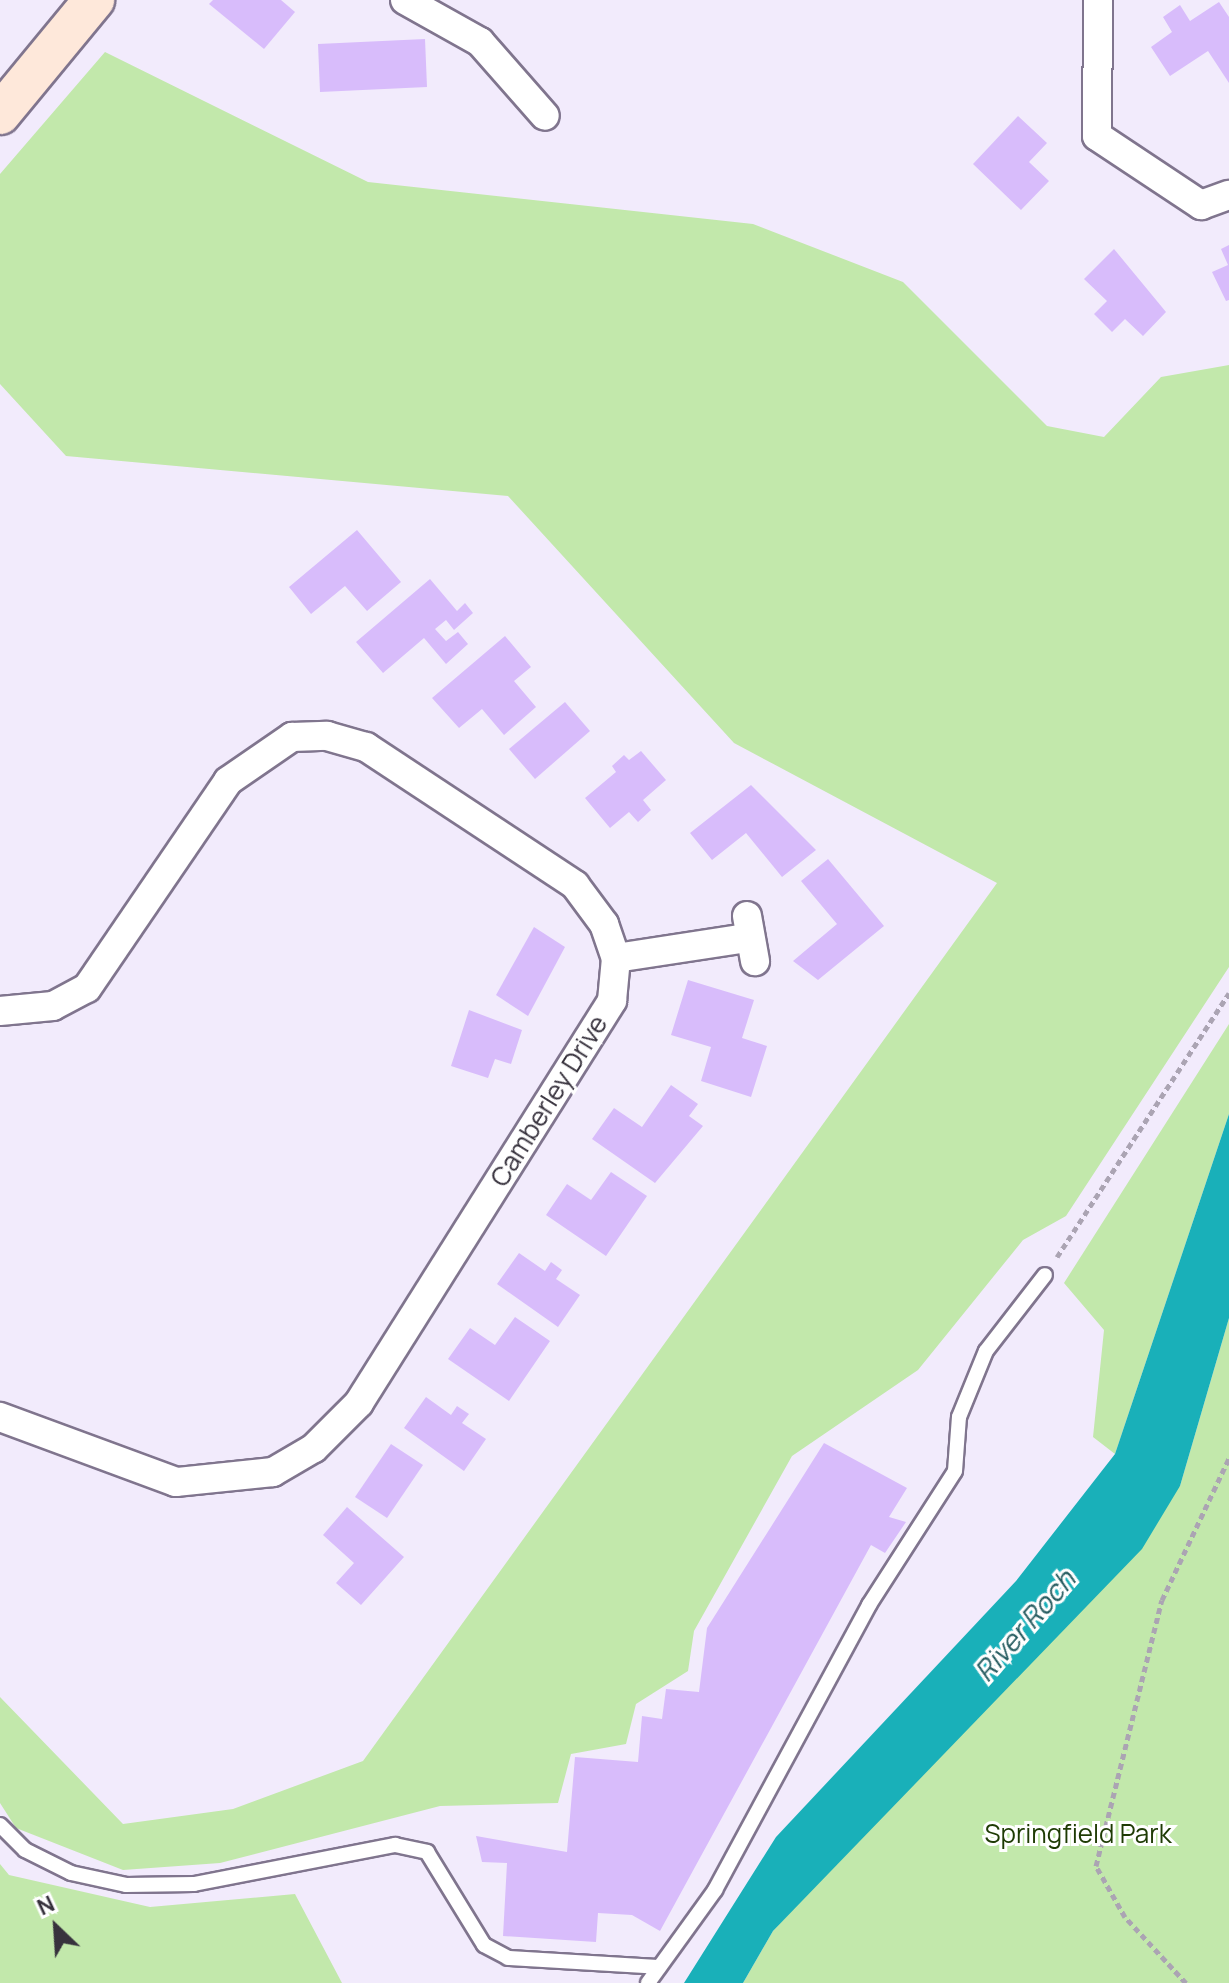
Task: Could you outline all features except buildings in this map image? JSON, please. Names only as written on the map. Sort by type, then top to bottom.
[{"type":"main road","points":[[0,114],[94,0]]},
{"type":"street","points":[[405,0],[480,42],[545,116]]},
{"type":"street","points":[[1098,0],[1097,136],[1201,205],[1229,195]]},
{"type":"street","name":"Camberley Drive","points":[[0,1011],[53,1006],[87,988],[228,781],[292,737],[327,736],[366,747],[575,885],[604,924],[616,958],[612,1001],[359,1403],[314,1448],[273,1472],[176,1482],[0,1417]]},
{"type":"street","points":[[616,958],[750,938]]},
{"type":"lane","points":[[648,1983],[715,1890],[869,1605],[955,1471],[959,1417],[986,1351],[1045,1275]]},
{"type":"lane","points":[[0,1825],[25,1850],[71,1873],[126,1885],[194,1884],[395,1845],[427,1852],[484,1945],[508,1958],[659,1967]]},
{"type":"path","points":[[1045,1275],[1229,993]]},
{"type":"path","points":[[1186,1983],[1125,1917],[1096,1866],[1162,1600],[1229,1458]]},
{"type":"green space","points":[[105,52],[368,182],[753,224],[903,282],[1047,426],[1104,437],[1161,377],[1229,365],[1229,967],[1066,1216],[1023,1240],[918,1370],[792,1456],[694,1631],[688,1671],[636,1704],[626,1744],[571,1754],[558,1803],[440,1806],[220,1863],[123,1870],[16,1828],[0,1803],[0,1697],[123,1824],[233,1809],[363,1761],[997,883],[734,743],[508,496],[66,456],[0,384],[0,174]]},
{"type":"green space","points":[[1229,1024],[1229,1114],[1115,1454],[1093,1437],[1104,1330],[1064,1283]]},
{"type":"green space","name":"Springfield Park","points":[[1229,1318],[1229,1983],[743,1983],[773,1931],[1180,1486]]},
{"type":"green space","points":[[0,1864],[9,1875],[150,1907],[295,1894],[342,1983],[0,1983]]},
{"type":"water","name":"River Roch","points":[[1229,1114],[1229,1318],[1180,1486],[1142,1549],[773,1931],[743,1983],[684,1983],[776,1837],[1016,1581],[1115,1454]]}]
